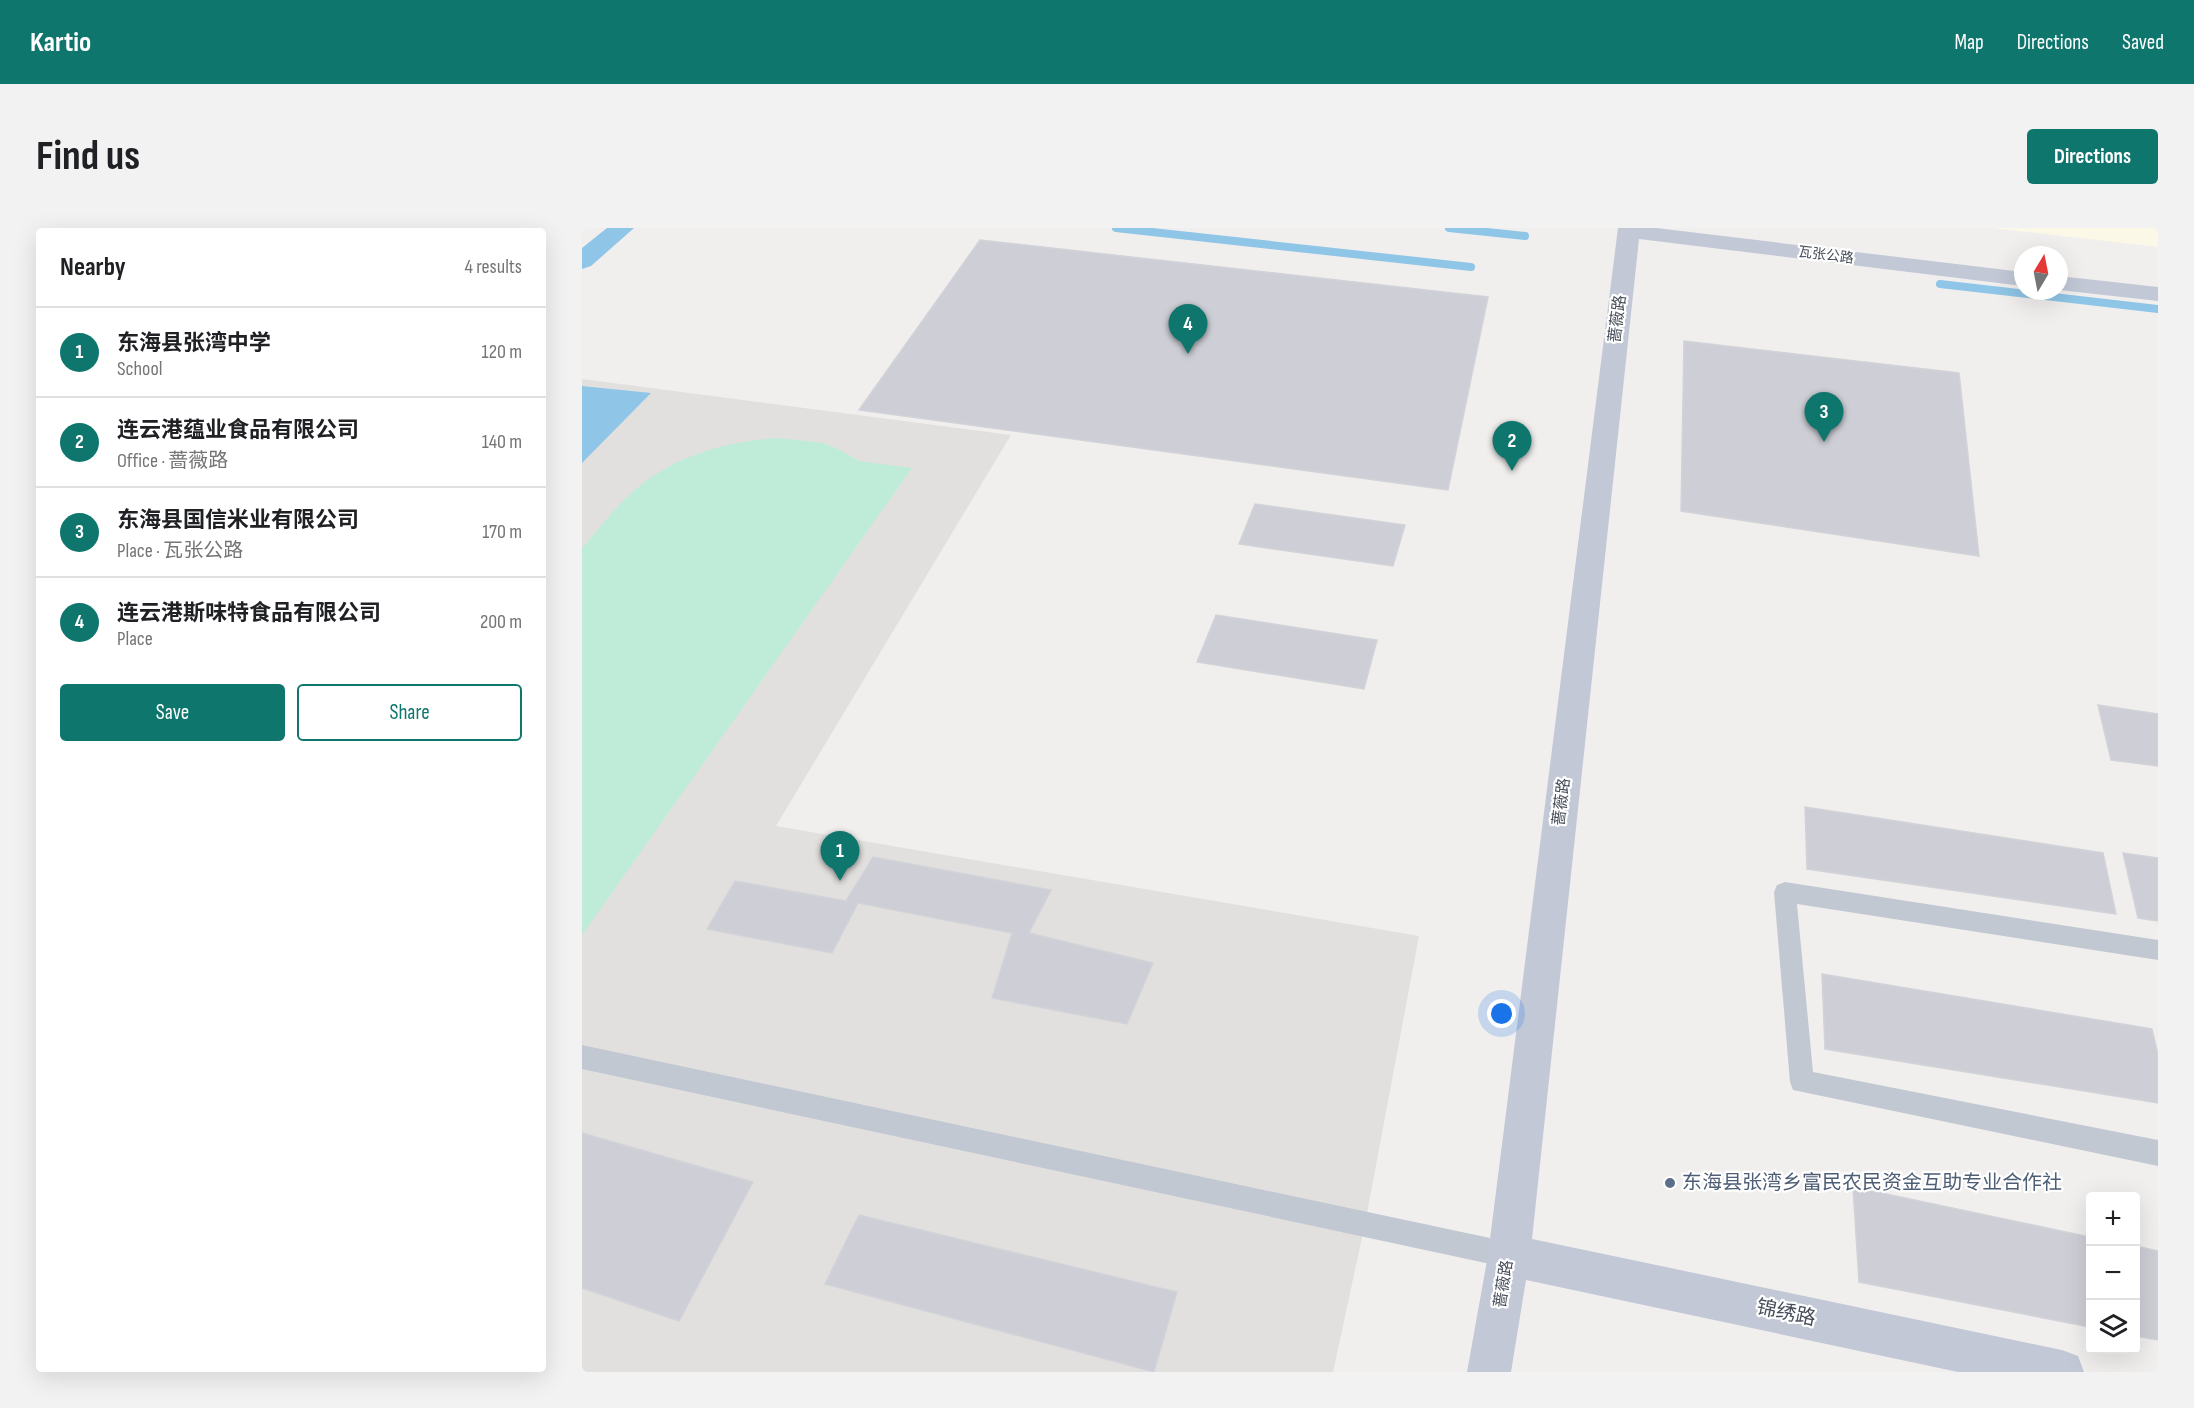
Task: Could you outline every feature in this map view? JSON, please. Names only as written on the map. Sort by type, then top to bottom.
[{"type":"main road","name":"瓦张公路","points":[[1630,229],[2014,278]]},
{"type":"main road","name":"蔷薇路","points":[[1489,1372],[1509,1255],[1630,229]]},
{"type":"main road","points":[[2068,284],[2158,294]]},
{"type":"main road","name":"锦绣路","points":[[1509,1255],[2062,1372]]},
{"type":"lane","points":[[2158,950],[1785,892],[1802,1082],[2158,1153]]},
{"type":"lane","points":[[582,1057],[1509,1255]]},
{"type":"shaded area","points":[[1992,228],[2158,228],[2158,247]]},
{"type":"shaded area","points":[[582,379],[1011,435],[776,826],[1419,936],[1365,1224],[1333,1372],[582,1372]]},
{"type":"green space","points":[[779,438],[823,443],[859,461],[912,468],[582,935],[582,548],[628,496],[661,471],[679,461],[717,447]]},
{"type":"water","points":[[582,386],[651,393],[582,463]]},
{"type":"building","points":[[980,240],[1488,297],[1448,490],[859,410]]},
{"type":"building","points":[[1684,341],[1959,373],[1979,556],[1681,511]]},
{"type":"building","points":[[1255,504],[1405,525],[1393,566],[1239,544]]},
{"type":"building","points":[[1216,615],[1377,640],[1364,689],[1197,662]]},
{"type":"building","points":[[2098,705],[2158,714],[2158,766],[2111,760]]},
{"type":"building","points":[[1805,807],[2103,853],[2116,914],[1807,869]]},
{"type":"building","points":[[2123,853],[2158,858],[2158,921],[2138,918]]},
{"type":"building","points":[[873,857],[1051,890],[1029,933],[1153,963],[1127,1024],[992,998],[1012,933],[858,903],[832,953],[707,929],[735,881],[846,901]]},
{"type":"building","points":[[1822,974],[2152,1029],[2158,1055],[2158,1103],[1825,1049]]},
{"type":"building","points":[[582,1133],[753,1182],[679,1321],[582,1288]]},
{"type":"building","points":[[1853,1187],[2086,1236],[2086,1326],[1859,1282]]},
{"type":"building","points":[[859,1215],[1177,1292],[1154,1372],[825,1284]]},
{"type":"building","points":[[2140,1247],[2158,1251],[2158,1340],[2140,1337]]},
{"type":"waterway","points":[[582,261],[622,228]]},
{"type":"waterway","points":[[1116,228],[1471,267]]},
{"type":"waterway","points":[[1449,228],[1525,236]]},
{"type":"waterway","points":[[1940,284],[2158,309]]},
{"type":"place","name":"连云港斯味特食品有限公司","points":[[1188,354]]},
{"type":"place","name":"东海县国信米业有限公司","points":[[1824,442]]},
{"type":"place","name":"连云港蕴业食品有限公司","points":[[1512,471]]},
{"type":"place","name":"东海县张湾中学","points":[[840,881]]},
{"type":"place","name":"东海县张湾乡富民农民资金互助专业合作社","points":[[1670,1183]]}]
